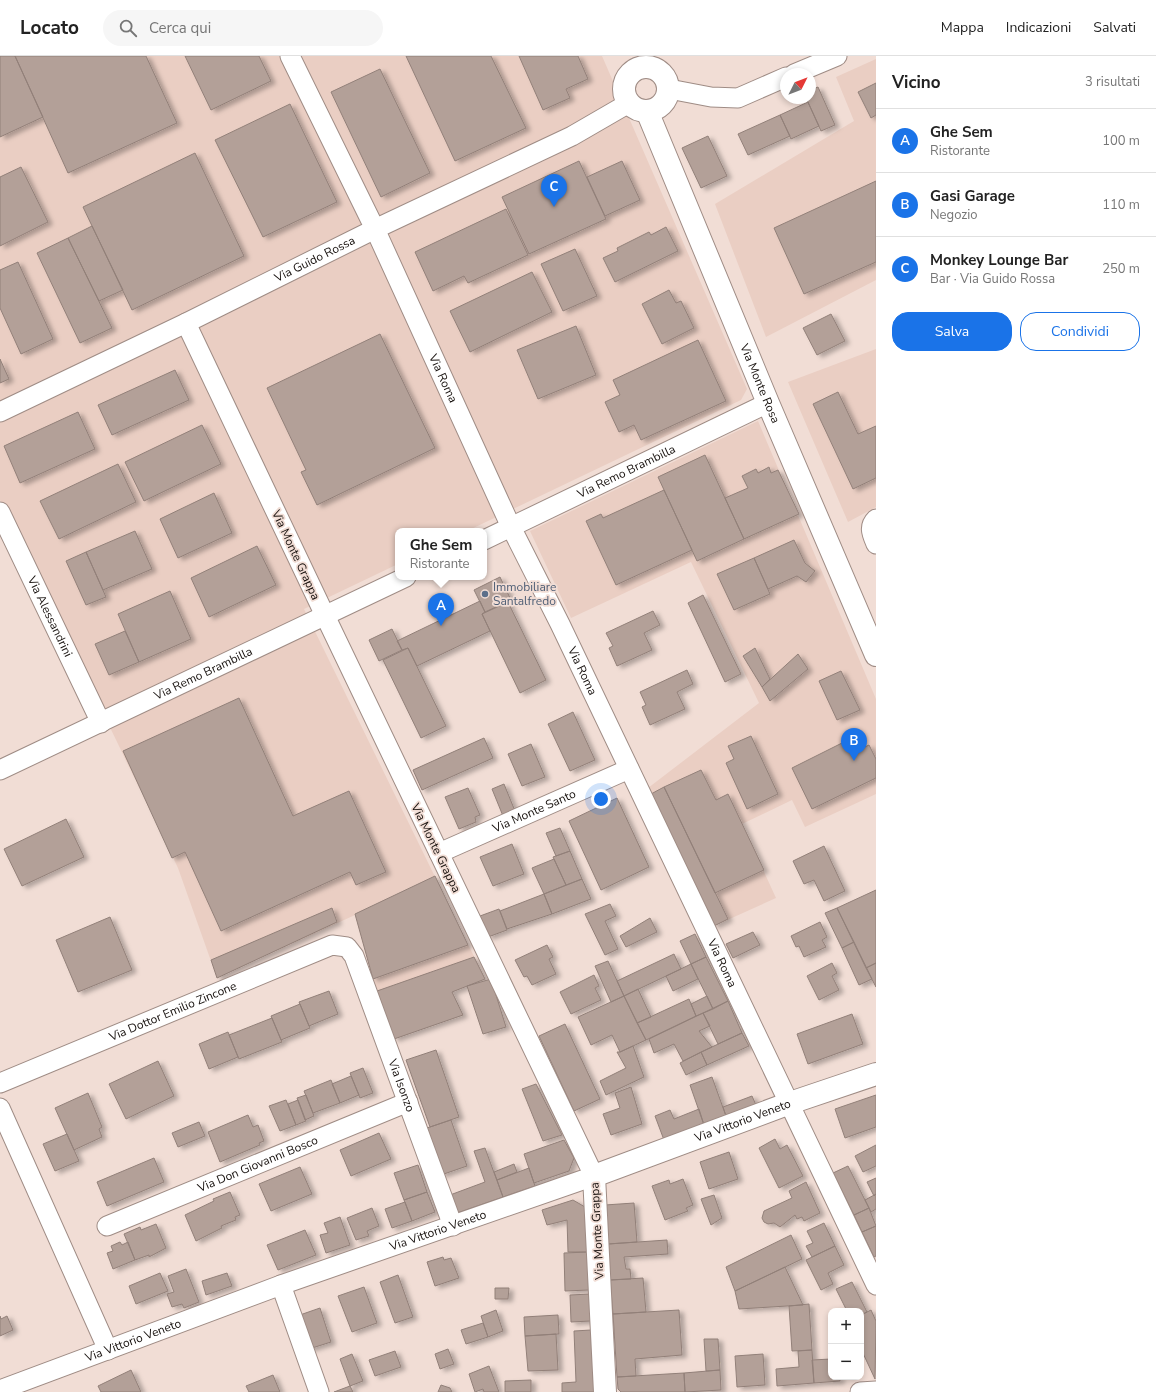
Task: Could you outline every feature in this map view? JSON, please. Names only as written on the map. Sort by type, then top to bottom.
[{"type":"street","name":"Via Roma","points":[[290,56],[376,229],[511,527],[560,624],[876,1285]]},
{"type":"street","points":[[808,68],[836,56]]},
{"type":"street","name":"Via Monte Rosa","points":[[669,89],[667,80],[663,74],[656,69],[647,66],[638,68],[626,64],[626,80],[624,88],[638,107],[768,403],[876,655]]},
{"type":"street","points":[[638,107],[661,105],[666,99],[669,89],[711,97],[738,98],[780,80]]},
{"type":"street","name":"Via Guido Rossa","points":[[0,412],[186,323],[376,229],[572,136],[638,107]]},
{"type":"street","name":"Via Monte Grappa","points":[[186,323],[594,1176],[605,1392]]},
{"type":"street","name":"Via Remo Brambilla","points":[[487,539],[768,403]]},
{"type":"street","name":"Via Alessandrini","points":[[0,512],[100,722]]},
{"type":"street","points":[[874,521],[870,530],[876,544]]},
{"type":"street","name":"Via Remo Brambilla","points":[[0,770],[400,580]]},
{"type":"street","name":"Via Monte Santo","points":[[439,853],[629,769]]},
{"type":"street","name":"Via Dottor Emilio Zincone","points":[[0,1083],[332,945],[347,947]]},
{"type":"street","name":"Via Isonzo","points":[[347,947],[354,956],[453,1226]]},
{"type":"street","name":"Via Vittorio Veneto","points":[[0,1390],[281,1285],[594,1176],[790,1103],[876,1074]]},
{"type":"street","name":"Via Don Giovanni Bosco","points":[[107,1226],[408,1102]]},
{"type":"street","points":[[0,1108],[108,1350]]},
{"type":"street","points":[[281,1285],[319,1392]]},
{"type":"street","points":[[860,1392],[876,1391]]},
{"type":"shaded area","points":[[0,56],[602,56],[747,389],[741,400],[473,528],[395,528],[395,565],[304,609],[485,979],[452,992],[463,1015],[394,1039],[373,979],[355,915],[217,978],[178,868],[0,500]]},
{"type":"shaded area","points":[[876,59],[876,280],[766,337],[715,204],[854,121],[836,77]]},
{"type":"shaded area","points":[[876,349],[876,507],[848,522],[788,382]]},
{"type":"shaded area","points":[[758,421],[876,699],[876,794],[805,827],[792,800],[742,824],[776,898],[714,926],[648,788],[759,703],[691,562],[571,618],[530,531]]},
{"type":"building","points":[[0,56],[15,56],[43,117],[0,137]]},
{"type":"building","points":[[15,56],[146,56],[177,123],[68,173]]},
{"type":"building","points":[[185,56],[259,56],[271,81],[211,110]]},
{"type":"building","points":[[406,56],[491,56],[526,128],[455,161]]},
{"type":"building","points":[[519,56],[578,56],[588,79],[566,89],[570,98],[543,110]]},
{"type":"building","points":[[380,69],[430,173],[381,197],[331,92]]},
{"type":"building","points":[[876,83],[876,115],[871,118],[858,92]]},
{"type":"building","points":[[818,87],[835,125],[821,131],[809,104],[816,104],[816,88]]},
{"type":"building","points":[[290,104],[337,202],[263,237],[215,140]]},
{"type":"building","points":[[804,104],[809,104],[819,126],[791,139],[780,115]]},
{"type":"building","points":[[780,115],[790,136],[748,155],[738,134]]},
{"type":"building","points":[[708,136],[727,176],[701,188],[682,148]]},
{"type":"building","points":[[195,153],[244,256],[132,310],[83,207]]},
{"type":"building","points":[[579,161],[606,219],[529,254],[502,197]]},
{"type":"building","points":[[622,161],[640,200],[605,216],[587,177]]},
{"type":"building","points":[[21,167],[48,222],[0,246],[0,177]]},
{"type":"building","points":[[876,181],[876,262],[804,294],[774,228]]},
{"type":"building","points":[[506,209],[528,255],[468,283],[464,276],[433,291],[415,252]]},
{"type":"building","points":[[92,226],[123,290],[99,301],[68,238]]},
{"type":"building","points":[[666,227],[678,251],[615,282],[603,258],[618,251],[617,248],[649,232],[651,235]]},
{"type":"building","points":[[68,238],[112,328],[80,343],[37,253]]},
{"type":"building","points":[[575,249],[597,296],[563,311],[541,264]]},
{"type":"building","points":[[18,262],[53,339],[21,354],[0,308],[0,270]]},
{"type":"building","points":[[532,272],[552,312],[470,352],[450,311]]},
{"type":"building","points":[[669,290],[676,303],[681,301],[694,328],[662,344],[642,304]]},
{"type":"building","points":[[831,314],[845,341],[817,355],[803,328]]},
{"type":"building","points":[[576,326],[596,375],[538,399],[517,350]]},
{"type":"building","points":[[380,334],[435,448],[317,505],[301,472],[306,470],[267,388]]},
{"type":"building","points":[[698,340],[726,401],[641,440],[634,425],[619,432],[605,402],[620,395],[613,380]]},
{"type":"building","points":[[0,359],[9,379],[0,383]]},
{"type":"building","points":[[175,370],[189,400],[112,435],[98,405]]},
{"type":"building","points":[[838,392],[858,434],[876,426],[876,478],[853,489],[813,404]]},
{"type":"building","points":[[78,412],[95,449],[20,483],[4,446]]},
{"type":"building","points":[[202,425],[221,464],[144,501],[125,462]]},
{"type":"building","points":[[705,455],[744,539],[697,561],[658,477]]},
{"type":"building","points":[[118,464],[136,502],[59,539],[40,501]]},
{"type":"building","points":[[769,467],[771,473],[778,470],[799,514],[744,539],[725,498],[748,488],[742,476],[756,469],[758,473]]},
{"type":"building","points":[[664,490],[692,550],[616,585],[586,521],[601,514],[603,518]]},
{"type":"building","points":[[214,493],[232,533],[178,558],[160,519]]},
{"type":"building","points":[[135,531],[152,569],[103,590],[86,552]]},
{"type":"building","points":[[794,540],[805,563],[815,571],[806,582],[797,576],[768,589],[754,558]]},
{"type":"building","points":[[257,546],[276,585],[209,617],[191,578]]},
{"type":"building","points":[[86,552],[106,597],[86,605],[66,561]]},
{"type":"building","points":[[754,558],[770,594],[734,610],[717,574]]},
{"type":"building","points":[[500,577],[511,600],[485,612],[474,590]]},
{"type":"building","points":[[170,591],[191,639],[139,662],[118,614]]},
{"type":"building","points":[[703,595],[741,674],[725,682],[688,603]]},
{"type":"building","points":[[480,601],[485,612],[482,614],[490,631],[417,666],[408,648],[402,650],[397,641]]},
{"type":"building","points":[[508,602],[546,680],[520,693],[482,614]]},
{"type":"building","points":[[653,611],[660,625],[644,633],[652,650],[617,666],[609,648],[613,646],[606,633]]},
{"type":"building","points":[[392,629],[402,650],[379,661],[369,640]]},
{"type":"building","points":[[125,631],[139,662],[109,675],[95,644]]},
{"type":"building","points":[[408,648],[446,726],[421,738],[383,660]]},
{"type":"building","points":[[755,648],[770,679],[762,687],[743,656]]},
{"type":"building","points":[[798,654],[808,669],[770,701],[762,687]]},
{"type":"building","points":[[687,670],[693,684],[677,692],[685,709],[650,725],[642,707],[646,705],[640,692]]},
{"type":"building","points":[[841,671],[860,710],[837,720],[819,681]]},
{"type":"building","points":[[239,698],[293,816],[349,791],[386,872],[356,885],[350,872],[221,931],[185,852],[172,858],[123,751]]},
{"type":"building","points":[[573,712],[595,760],[570,771],[548,724]]},
{"type":"building","points":[[751,736],[778,794],[747,809],[726,763],[734,759],[728,746]]},
{"type":"building","points":[[484,738],[493,758],[422,790],[413,770]]},
{"type":"building","points":[[846,741],[852,753],[869,745],[876,759],[876,778],[812,809],[792,768]]},
{"type":"building","points":[[531,744],[545,777],[522,786],[508,754]]},
{"type":"building","points":[[701,770],[716,800],[728,794],[764,870],[715,893],[664,787]]},
{"type":"building","points":[[504,784],[515,811],[503,816],[492,789]]},
{"type":"building","points":[[664,787],[728,919],[714,926],[651,794]]},
{"type":"building","points":[[468,788],[480,815],[475,817],[476,822],[459,829],[445,797]]},
{"type":"building","points":[[617,798],[649,867],[601,890],[569,821]]},
{"type":"building","points":[[66,819],[84,857],[22,886],[4,849]]},
{"type":"building","points":[[560,828],[570,851],[556,856],[546,833]]},
{"type":"building","points":[[512,844],[524,874],[493,886],[480,857]]},
{"type":"building","points":[[824,846],[845,891],[824,901],[814,880],[804,884],[793,861]]},
{"type":"building","points":[[570,851],[582,879],[566,885],[553,857]]},
{"type":"building","points":[[554,859],[566,885],[544,894],[532,868]]},
{"type":"building","points":[[435,876],[468,945],[373,979],[355,914]]},
{"type":"building","points":[[582,879],[591,899],[552,914],[544,894]]},
{"type":"building","points":[[876,890],[876,963],[866,968],[837,908]]},
{"type":"building","points":[[544,894],[552,914],[507,929],[500,911]]},
{"type":"building","points":[[610,904],[616,916],[605,921],[618,949],[605,955],[585,914]]},
{"type":"building","points":[[332,908],[337,922],[217,978],[211,960]]},
{"type":"building","points":[[837,908],[854,942],[842,948],[825,913]]},
{"type":"building","points":[[499,909],[507,930],[488,937],[480,916]]},
{"type":"building","points":[[110,917],[132,970],[78,992],[56,940]]},
{"type":"building","points":[[650,918],[657,932],[626,947],[620,936]]},
{"type":"building","points":[[820,922],[827,937],[822,940],[826,947],[804,957],[799,946],[796,947],[791,936]]},
{"type":"building","points":[[753,932],[760,945],[733,958],[726,944]]},
{"type":"building","points":[[695,934],[706,957],[691,964],[680,941]]},
{"type":"building","points":[[854,942],[872,979],[859,985],[842,948]]},
{"type":"building","points":[[547,945],[553,957],[549,959],[556,974],[532,985],[527,976],[524,977],[515,960]]},
{"type":"building","points":[[674,954],[681,969],[624,996],[617,981]]},
{"type":"building","points":[[474,957],[485,979],[452,992],[463,1015],[394,1039],[377,991]]},
{"type":"building","points":[[706,957],[728,1001],[713,1009],[691,964]]},
{"type":"building","points":[[608,961],[624,996],[611,1002],[595,966]]},
{"type":"building","points":[[832,963],[837,973],[832,976],[839,990],[819,1000],[807,976]]},
{"type":"building","points":[[876,963],[876,987],[866,968]]},
{"type":"building","points":[[691,964],[698,979],[673,991],[666,976]]},
{"type":"building","points":[[594,975],[599,986],[595,988],[601,1000],[571,1014],[560,992]]},
{"type":"building","points":[[491,979],[506,1027],[483,1034],[467,986]]},
{"type":"building","points":[[638,989],[651,1017],[637,1023],[624,996]]},
{"type":"building","points":[[329,991],[338,1014],[309,1026],[299,1002]]},
{"type":"building","points":[[624,996],[646,1040],[620,1052],[612,1035],[591,1045],[578,1017]]},
{"type":"building","points":[[707,996],[713,1009],[696,1016],[691,1004]]},
{"type":"building","points":[[689,999],[696,1016],[646,1040],[637,1023]]},
{"type":"building","points":[[728,1001],[742,1033],[718,1044],[703,1013]]},
{"type":"building","points":[[300,1004],[310,1028],[281,1040],[271,1016]]},
{"type":"building","points":[[703,1013],[710,1026],[699,1031],[712,1047],[683,1061],[674,1044],[654,1053],[649,1039]]},
{"type":"building","points":[[852,1014],[863,1044],[808,1064],[797,1034]]},
{"type":"building","points":[[272,1018],[282,1042],[239,1059],[229,1035]]},
{"type":"building","points":[[565,1024],[600,1099],[574,1111],[539,1036]]},
{"type":"building","points":[[228,1032],[238,1057],[209,1069],[199,1044]]},
{"type":"building","points":[[742,1033],[749,1046],[707,1065],[701,1052]]},
{"type":"building","points":[[633,1046],[644,1077],[606,1095],[600,1081],[626,1068],[617,1052]]},
{"type":"building","points":[[436,1050],[459,1117],[430,1127],[406,1060]]},
{"type":"building","points":[[701,1052],[707,1065],[686,1075],[680,1063]]},
{"type":"building","points":[[158,1061],[174,1096],[126,1119],[109,1084]]},
{"type":"building","points":[[363,1068],[373,1093],[360,1098],[350,1073]]},
{"type":"building","points":[[351,1076],[359,1095],[340,1103],[332,1084]]},
{"type":"building","points":[[712,1077],[726,1116],[704,1125],[690,1085]]},
{"type":"building","points":[[331,1080],[340,1103],[313,1113],[304,1091]]},
{"type":"building","points":[[536,1084],[562,1135],[543,1141],[522,1089]]},
{"type":"building","points":[[631,1087],[642,1124],[611,1135],[603,1114],[620,1108],[615,1093]]},
{"type":"building","points":[[88,1093],[102,1127],[99,1129],[102,1137],[74,1150],[55,1108]]},
{"type":"building","points":[[306,1095],[314,1116],[305,1120],[297,1098]]},
{"type":"building","points":[[876,1095],[876,1127],[845,1138],[835,1109]]},
{"type":"building","points":[[752,1096],[756,1105],[726,1116],[723,1107]]},
{"type":"building","points":[[286,1100],[296,1125],[280,1131],[269,1106]]},
{"type":"building","points":[[298,1100],[306,1121],[296,1125],[288,1104]]},
{"type":"building","points":[[699,1109],[704,1125],[664,1140],[655,1116],[670,1110],[674,1119]]},
{"type":"building","points":[[248,1115],[253,1127],[258,1125],[264,1141],[259,1143],[260,1145],[220,1162],[208,1132]]},
{"type":"building","points":[[451,1120],[467,1166],[441,1175],[424,1129]]},
{"type":"building","points":[[199,1122],[205,1136],[178,1147],[172,1133]]},
{"type":"building","points":[[379,1133],[391,1159],[351,1176],[340,1150]]},
{"type":"building","points":[[67,1134],[79,1161],[55,1171],[43,1144]]},
{"type":"building","points":[[775,1139],[780,1149],[787,1145],[803,1176],[779,1188],[759,1148]]},
{"type":"building","points":[[564,1140],[574,1158],[569,1171],[534,1183],[524,1154]]},
{"type":"building","points":[[876,1145],[876,1166],[863,1172],[855,1156]]},
{"type":"building","points":[[485,1148],[503,1197],[457,1213],[450,1195],[485,1182],[474,1151]]},
{"type":"building","points":[[729,1152],[738,1179],[709,1189],[700,1162]]},
{"type":"building","points":[[154,1158],[164,1182],[107,1206],[97,1182]]},
{"type":"building","points":[[514,1164],[517,1172],[497,1180],[494,1172]]},
{"type":"building","points":[[418,1165],[427,1192],[404,1200],[394,1173]]},
{"type":"building","points":[[848,1166],[869,1208],[854,1215],[833,1173]]},
{"type":"building","points":[[300,1167],[312,1194],[271,1211],[259,1184]]},
{"type":"building","points":[[529,1168],[535,1186],[503,1197],[497,1180]]},
{"type":"building","points":[[876,1178],[876,1194],[874,1196],[867,1182]]},
{"type":"building","points":[[683,1179],[693,1205],[686,1208],[688,1211],[665,1220],[652,1186],[669,1180],[670,1184]]},
{"type":"building","points":[[806,1182],[820,1213],[804,1221],[802,1217],[797,1219],[795,1215],[780,1227],[774,1223],[768,1224],[764,1222],[762,1218],[764,1211],[792,1198],[789,1191]]},
{"type":"building","points":[[230,1192],[240,1215],[235,1217],[236,1220],[221,1226],[222,1228],[196,1241],[185,1215],[214,1201],[213,1199]]},
{"type":"building","points":[[427,1192],[435,1212],[412,1221],[404,1200]]},
{"type":"building","points":[[876,1194],[876,1209],[871,1212],[865,1200]]},
{"type":"building","points":[[714,1195],[722,1218],[711,1225],[701,1199]]},
{"type":"building","points":[[573,1200],[585,1207],[588,1252],[568,1252],[567,1220],[547,1225],[542,1210]]},
{"type":"building","points":[[405,1202],[412,1221],[392,1228],[385,1209]]},
{"type":"building","points":[[634,1203],[637,1242],[608,1244],[605,1205]]},
{"type":"building","points":[[372,1208],[379,1226],[367,1231],[369,1236],[356,1240],[347,1218]]},
{"type":"building","points":[[869,1208],[876,1226],[862,1232],[854,1215]]},
{"type":"building","points":[[340,1217],[350,1245],[326,1253],[320,1235],[328,1233],[324,1223]]},
{"type":"building","points":[[824,1223],[835,1246],[812,1257],[806,1246],[813,1243],[807,1231]]},
{"type":"building","points":[[156,1224],[166,1248],[149,1257],[149,1255],[135,1260],[124,1234],[140,1227],[141,1230]]},
{"type":"building","points":[[876,1226],[876,1256],[874,1257],[862,1232]]},
{"type":"building","points":[[305,1230],[316,1255],[278,1270],[267,1245]]},
{"type":"building","points":[[791,1235],[802,1259],[735,1291],[726,1267]]},
{"type":"building","points":[[667,1240],[668,1254],[624,1257],[626,1269],[630,1269],[631,1279],[610,1280],[608,1244]]},
{"type":"building","points":[[120,1242],[122,1245],[128,1242],[135,1260],[113,1269],[107,1253],[113,1251],[111,1246]]},
{"type":"building","points":[[835,1246],[844,1265],[828,1273],[833,1284],[821,1290],[806,1260]]},
{"type":"building","points":[[588,1252],[589,1290],[565,1291],[564,1253]]},
{"type":"building","points":[[443,1257],[444,1260],[451,1258],[459,1278],[435,1286],[427,1262]]},
{"type":"building","points":[[785,1267],[803,1305],[739,1309],[735,1291]]},
{"type":"building","points":[[186,1269],[199,1302],[184,1308],[182,1304],[172,1307],[167,1294],[174,1292],[168,1276]]},
{"type":"building","points":[[160,1273],[168,1291],[136,1304],[129,1286]]},
{"type":"building","points":[[227,1273],[232,1286],[206,1295],[202,1281]]},
{"type":"building","points":[[398,1275],[413,1317],[395,1323],[380,1282]]},
{"type":"building","points":[[643,1278],[646,1312],[613,1314],[610,1280]]},
{"type":"building","points":[[852,1282],[867,1312],[864,1314],[864,1308],[846,1308],[836,1289]]},
{"type":"building","points":[[364,1287],[377,1323],[352,1332],[338,1296]]},
{"type":"building","points":[[495,1288],[509,1288],[508,1299],[495,1299]]},
{"type":"building","points":[[590,1294],[591,1321],[571,1322],[570,1295]]},
{"type":"building","points":[[809,1304],[812,1350],[792,1351],[789,1306]]},
{"type":"building","points":[[320,1308],[331,1342],[309,1349],[297,1316]]},
{"type":"building","points":[[496,1310],[503,1331],[488,1337],[481,1316]]},
{"type":"building","points":[[679,1310],[682,1355],[635,1359],[636,1376],[617,1377],[613,1314]]},
{"type":"building","points":[[871,1310],[876,1321],[875,1379],[864,1355],[864,1314]]},
{"type":"building","points":[[558,1315],[559,1334],[525,1336],[524,1317]]},
{"type":"building","points":[[0,1316],[1,1319],[7,1316],[13,1330],[0,1336]]},
{"type":"building","points":[[483,1323],[488,1337],[466,1344],[461,1330]]},
{"type":"building","points":[[591,1330],[594,1392],[562,1392],[562,1383],[576,1382],[574,1331]]},
{"type":"building","points":[[556,1334],[558,1370],[528,1371],[525,1336]]},
{"type":"building","points":[[704,1339],[718,1339],[720,1370],[706,1371]]},
{"type":"building","points":[[448,1349],[454,1364],[440,1369],[435,1354]]},
{"type":"building","points":[[812,1350],[814,1383],[777,1386],[776,1369],[799,1367],[798,1351]]},
{"type":"building","points":[[395,1351],[401,1367],[375,1376],[369,1360]]},
{"type":"building","points":[[352,1354],[363,1381],[350,1386],[340,1359]]},
{"type":"building","points":[[763,1354],[765,1385],[737,1387],[735,1356]]},
{"type":"building","points":[[828,1359],[828,1380],[840,1381],[814,1383],[812,1360]]},
{"type":"building","points":[[489,1366],[499,1392],[484,1392],[483,1389],[475,1392],[469,1374]]},
{"type":"building","points":[[131,1370],[141,1392],[101,1392],[98,1386]]},
{"type":"building","points":[[720,1370],[721,1390],[685,1392],[684,1373]]},
{"type":"building","points":[[684,1373],[685,1392],[621,1392],[618,1389],[617,1377]]},
{"type":"building","points":[[273,1375],[280,1392],[249,1392],[246,1386]]},
{"type":"building","points":[[531,1380],[531,1392],[505,1392],[505,1381]]},
{"type":"building","points":[[441,1385],[450,1388],[452,1392],[438,1392]]},
{"type":"building","points":[[350,1386],[353,1392],[334,1392]]},
{"type":"place","name":"Monkey Lounge Bar","points":[[554,207]]},
{"type":"place","name":"Immobiliare Santalfredo","points":[[485,594]]},
{"type":"place","name":"Ghe Sem","points":[[441,626]]},
{"type":"place","name":"Gasi Garage","points":[[854,761]]}]
